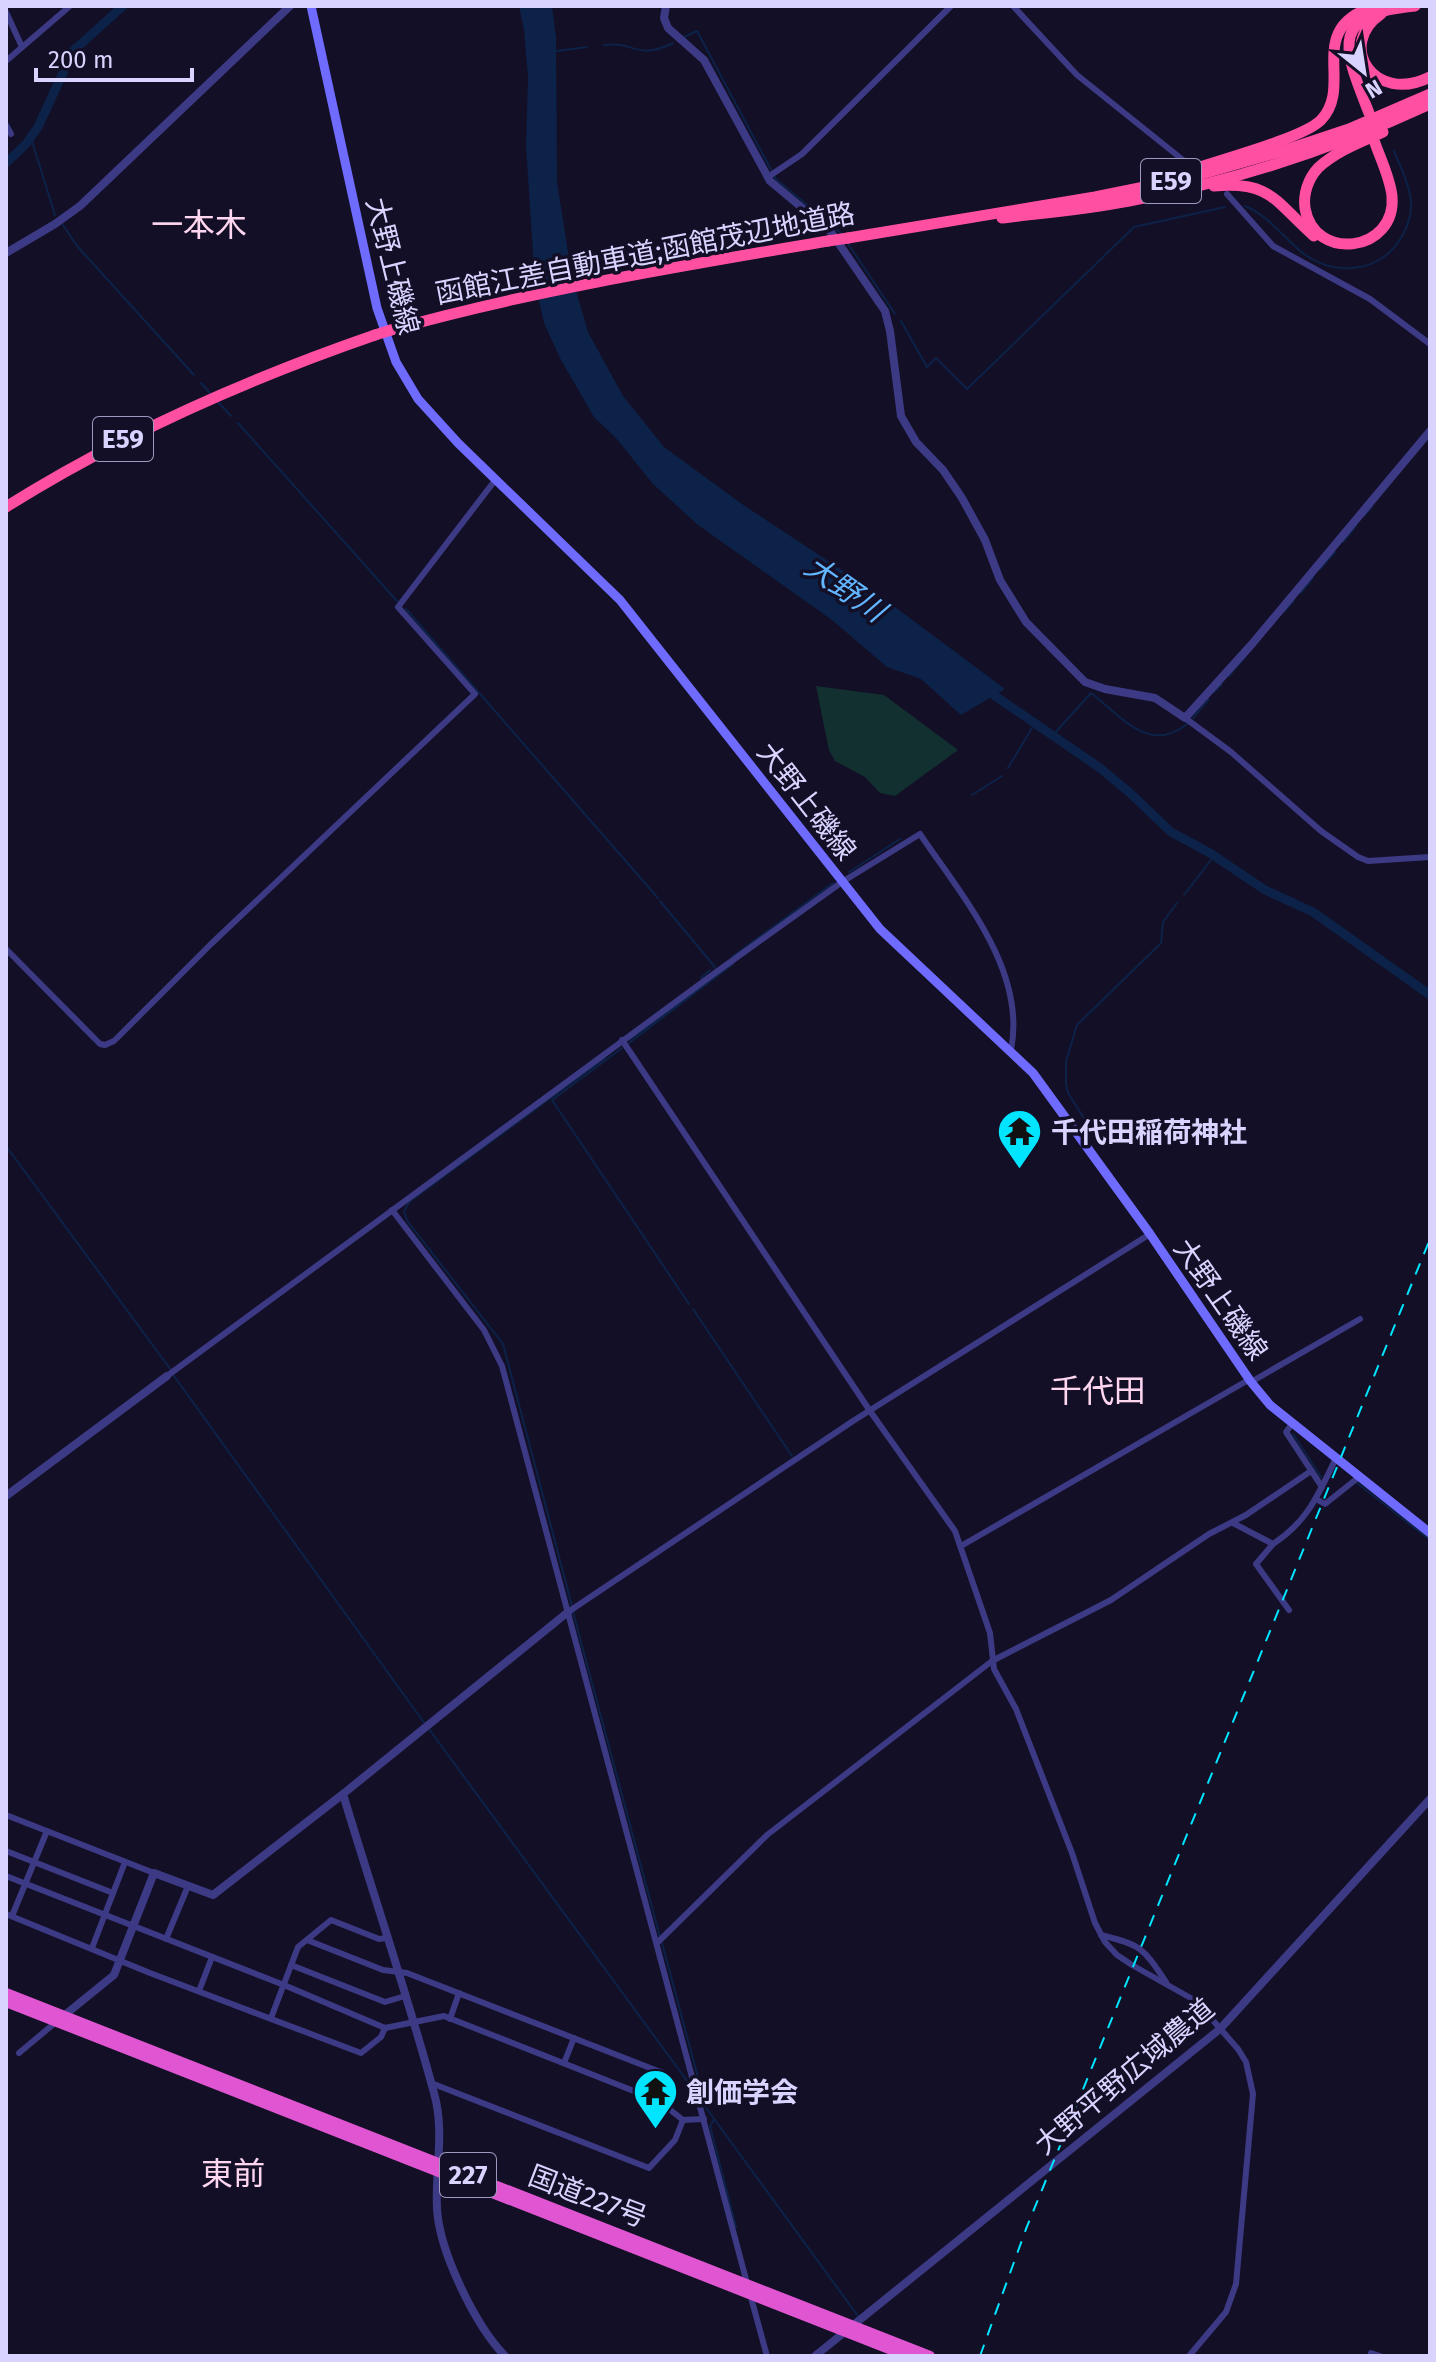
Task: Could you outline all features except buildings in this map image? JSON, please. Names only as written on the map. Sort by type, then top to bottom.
[{"type":"highway","points":[[1369,8],[1351,23],[1341,51],[1344,66],[1366,114],[1347,54],[1353,30],[1364,18],[1388,9],[1415,6]]},
{"type":"highway","points":[[1095,197],[1183,173],[1289,137],[1316,124],[1331,105],[1332,58],[1337,35],[1350,18],[1369,8]]},
{"type":"highway","points":[[1388,9],[1375,18],[1363,37],[1362,55],[1370,70],[1383,82],[1394,85],[1405,86],[1430,77]]},
{"type":"highway","name":"函館江差自動車道;函館茂辺地道路","points":[[6,507],[146,427],[202,401],[304,360],[391,330],[489,303],[629,275],[1095,197],[1184,179],[1289,149],[1377,118],[1430,94]]},
{"type":"highway","points":[[1186,188],[1250,185],[1274,197],[1320,242],[1345,252],[1359,250],[1384,237],[1397,215],[1396,188],[1378,142],[1392,199],[1388,221],[1380,233],[1368,241],[1355,245],[1331,242],[1312,226],[1306,214],[1306,191],[1315,171],[1336,154],[1430,106]]},
{"type":"highway","name":"函館江差自動車道;函館茂辺地道路","points":[[902,229],[1128,202],[1292,158],[1430,106]]},
{"type":"highway","name":"国道227号","points":[[6,1993],[60,2018],[849,2329],[907,2356]]},
{"type":"highway","name":"国道227号","points":[[6,2002],[60,2018]]},
{"type":"highway","name":"国道227号","points":[[849,2329],[930,2356]]},
{"type":"main road","name":"大野上磯線","points":[[311,6],[377,308],[387,342],[418,399],[441,426],[587,565],[640,622],[880,929],[1011,1050],[1048,1091],[1250,1381],[1270,1405],[1430,1533]]},
{"type":"street","points":[[6,61],[70,6]]},
{"type":"street","points":[[6,253],[80,206],[290,6]]},
{"type":"street","points":[[666,6],[664,18],[668,28],[704,60],[782,192],[831,232],[885,311],[901,416],[916,442],[943,470],[962,498],[985,540],[1000,580],[1026,622],[1085,682],[1155,698],[1231,752],[1321,831],[1358,857],[1368,861],[1430,857]]},
{"type":"street","points":[[772,175],[831,126],[951,6]]},
{"type":"street","points":[[1013,6],[1077,75],[1188,164]]},
{"type":"street","points":[[6,12],[8,24],[22,47]]},
{"type":"street","points":[[6,126],[11,134]]},
{"type":"street","points":[[1227,194],[1273,246],[1370,299],[1430,344]]},
{"type":"street","points":[[1185,718],[1281,610],[1430,431]]},
{"type":"street","points":[[6,949],[105,1045],[114,1041],[161,996],[211,944],[475,694],[398,607],[496,479]]},
{"type":"street","points":[[6,1496],[622,1040],[842,882],[920,834],[977,920],[1005,975],[1011,997],[1011,1050]]},
{"type":"street","points":[[622,1040],[870,1411],[951,1524],[990,1633],[992,1661],[1022,1722],[1101,1935],[1117,1955],[1196,2001],[1246,2062],[1253,2094],[1236,2284],[1229,2306],[1189,2356]]},
{"type":"street","points":[[392,1210],[497,1351],[660,1940],[767,2356]]},
{"type":"street","points":[[6,1815],[213,1895],[568,1612],[870,1411],[1150,1234]]},
{"type":"street","points":[[961,1546],[1360,1319]]},
{"type":"street","points":[[1292,1424],[1286,1432],[1322,1487]]},
{"type":"street","points":[[1289,1610],[1256,1564],[1273,1544],[1298,1524],[1316,1499],[1336,1458]]},
{"type":"street","points":[[660,1940],[767,1835],[992,1661],[1109,1601],[1311,1471]]},
{"type":"street","points":[[1316,1499],[1325,1504],[1359,1477]]},
{"type":"street","points":[[1233,1523],[1273,1544]]},
{"type":"street","points":[[343,1794],[438,2114],[436,2205],[443,2239],[471,2310],[486,2335],[505,2356]]},
{"type":"street","name":"大野平野広域農道","points":[[815,2356],[1220,2029],[1430,1799]]},
{"type":"street","points":[[47,1831],[9,1915],[361,2053],[381,2037],[385,2028]]},
{"type":"street","points":[[6,1851],[113,1893]]},
{"type":"street","points":[[92,1948],[125,1862]]},
{"type":"street","points":[[19,2053],[114,1975],[154,1873]]},
{"type":"street","points":[[6,1876],[385,2028],[444,2016],[659,2101],[683,2120],[704,2119]]},
{"type":"street","points":[[166,1939],[188,1886]]},
{"type":"street","points":[[271,2018],[298,1947],[331,1920],[379,1939],[387,1938]]},
{"type":"street","points":[[1101,1935],[1136,1944],[1147,1954],[1168,1985]]},
{"type":"street","points":[[307,1940],[383,1970],[396,1970],[459,1993],[663,2073],[668,2081],[659,2101]]},
{"type":"street","points":[[199,1991],[212,1957]]},
{"type":"street","points":[[291,1965],[385,2002],[405,1996]]},
{"type":"street","points":[[450,2019],[459,1993]]},
{"type":"street","points":[[564,2063],[574,2038]]},
{"type":"street","points":[[431,2083],[649,2168],[675,2140],[683,2120]]},
{"type":"street","points":[[1371,2353],[1380,2356]]},
{"type":"green space","points":[[816,686],[884,695],[958,750],[895,796],[880,793],[865,777],[835,761],[829,750]]},
{"type":"water","points":[[519,6],[552,6],[556,38],[557,182],[572,277],[588,332],[623,396],[664,447],[742,504],[875,592],[1005,689],[961,715],[921,679],[887,667],[832,620],[698,525],[653,484],[616,438],[594,417],[544,323],[535,283],[526,146],[528,77]]},
{"type":"waterway","points":[[6,163],[38,127],[73,51],[123,6]]},
{"type":"waterway","points":[[684,37],[697,31],[776,179],[841,233]]},
{"type":"waterway","points":[[604,45],[651,50],[673,43]]},
{"type":"waterway","points":[[557,51],[587,47]]},
{"type":"waterway","points":[[31,138],[55,215]]},
{"type":"waterway","points":[[1245,206],[1267,220],[1309,258],[1322,264],[1349,268],[1375,262],[1397,244],[1405,231],[1411,209],[1408,187],[1394,151]]},
{"type":"waterway","points":[[901,321],[927,367],[936,358],[967,389],[1134,227],[1225,207]]},
{"type":"waterway","points":[[63,225],[77,246],[194,375]]},
{"type":"waterway","points":[[847,242],[895,314]]},
{"type":"waterway","points":[[201,383],[211,394]]},
{"type":"waterway","points":[[218,402],[231,416]]},
{"type":"waterway","points":[[238,423],[397,601]]},
{"type":"waterway","points":[[1364,516],[1372,507]]},
{"type":"waterway","points":[[1343,542],[1356,526]]},
{"type":"waterway","points":[[1320,569],[1335,552]]},
{"type":"waterway","points":[[1301,593],[1313,578]]},
{"type":"waterway","points":[[1284,612],[1294,600]]},
{"type":"waterway","points":[[406,609],[658,898]]},
{"type":"waterway","points":[[1229,676],[1246,656]]},
{"type":"waterway","points":[[1214,692],[1222,684]]},
{"type":"waterway","name":"大野川","points":[[985,689],[1100,768],[1171,832],[1210,853],[1265,890],[1313,912],[1430,995]]},
{"type":"waterway","points":[[1053,735],[1091,693],[1124,721],[1148,734],[1173,732],[1187,724]]},
{"type":"waterway","points":[[1193,718],[1209,699]]},
{"type":"waterway","points":[[1008,768],[1035,723]]},
{"type":"waterway","points":[[972,795],[1002,776]]},
{"type":"waterway","points":[[849,872],[900,839]]},
{"type":"waterway","points":[[1184,895],[1214,856]]},
{"type":"waterway","points":[[732,957],[833,883]]},
{"type":"waterway","points":[[660,901],[714,968]]},
{"type":"waterway","points":[[1087,1132],[1087,1123],[1068,1093],[1066,1084],[1066,1061],[1077,1025],[1161,943],[1163,922],[1177,903]]},
{"type":"waterway","points":[[629,1043],[733,964]]},
{"type":"waterway","points":[[701,978],[710,970]]},
{"type":"waterway","points":[[629,1040],[701,987]]},
{"type":"waterway","points":[[622,1048],[552,1100],[689,1304]]},
{"type":"waterway","points":[[572,1606],[503,1344],[408,1222],[404,1212],[409,1202],[605,1058]]},
{"type":"waterway","points":[[6,1146],[171,1370]]},
{"type":"waterway","points":[[693,1309],[792,1456]]},
{"type":"waterway","points":[[174,1376],[425,1724]]},
{"type":"waterway","points":[[1293,1434],[1321,1477]]},
{"type":"waterway","points":[[1357,1483],[1430,1540]]},
{"type":"waterway","points":[[573,1612],[660,1937]]},
{"type":"waterway","points":[[429,1729],[693,2089]]},
{"type":"waterway","points":[[662,1943],[700,2085]]},
{"type":"waterway","points":[[701,2101],[858,2316]]},
{"type":"waterway","points":[[714,2120],[710,2126],[736,2227]]},
{"type":"railway","points":[[980,2356],[1026,2229],[1430,1239]]},
{"type":"place","name":"千代田稲荷神社","points":[[1020,1171]]},
{"type":"place","name":"創価学会","points":[[655,2131]]},
{"type":"district","name":"一本木","points":[[199,225]]},
{"type":"district","name":"千代田","points":[[1098,1391]]},
{"type":"district","name":"東前","points":[[233,2174]]}]
